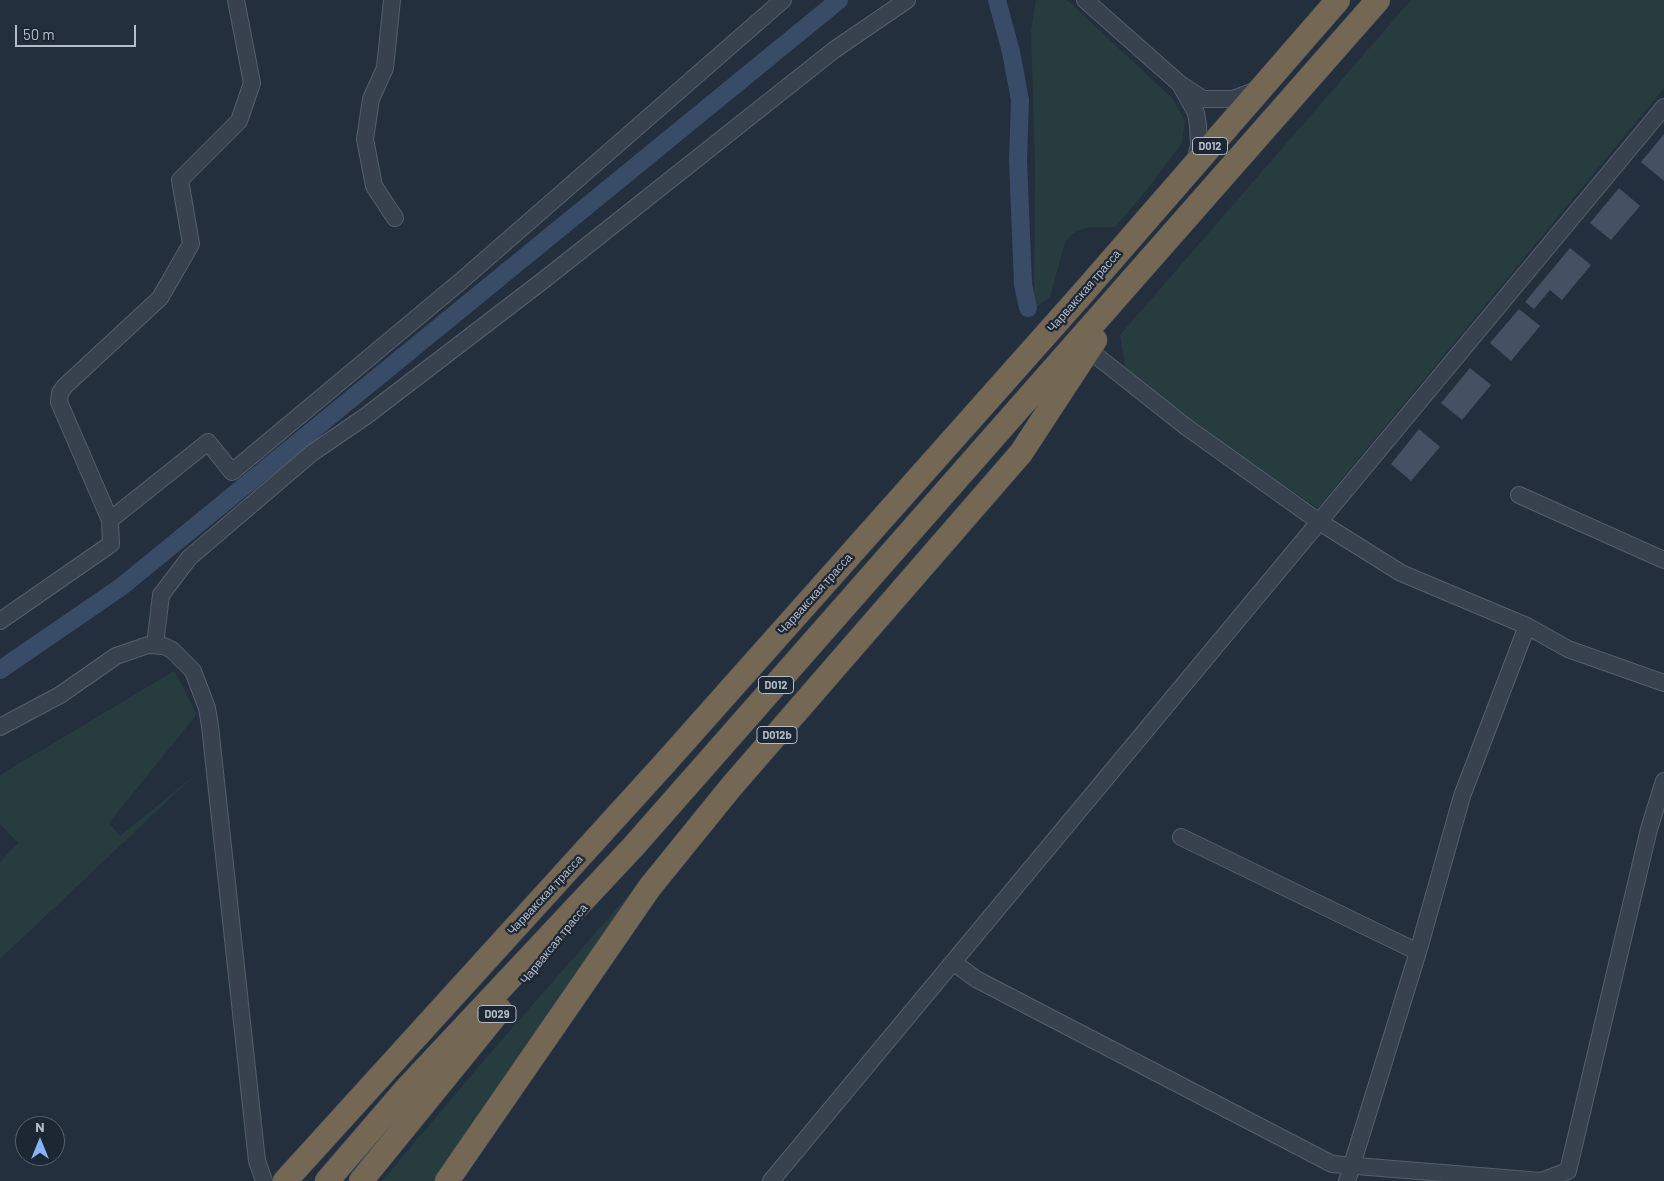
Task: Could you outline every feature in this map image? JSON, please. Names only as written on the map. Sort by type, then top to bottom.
[{"type":"highway","name":"Чарвакская трасса","points":[[285,1181],[665,763],[1083,293],[1338,0]]},
{"type":"highway","name":"D012","points":[[327,1181],[408,1088],[633,847],[1378,0]]},
{"type":"highway","name":"D012b","points":[[447,1181],[650,887],[732,787],[1021,453],[1089,350],[1118,297]]},
{"type":"highway","name":"Чарваксая трасса","points":[[361,1181],[633,847]]},
{"type":"street","points":[[0,621],[111,544],[110,520],[59,402],[60,393],[64,386],[160,298],[191,244],[180,180],[239,121],[252,82],[236,0]]},
{"type":"street","points":[[392,0],[385,68],[371,99],[365,139],[374,186],[395,218]]},
{"type":"street","points":[[110,520],[208,442],[232,472],[461,281],[783,0]]},
{"type":"street","points":[[155,645],[160,595],[197,552],[312,453],[366,416],[545,279],[834,50],[908,0]]},
{"type":"street","points":[[1085,0],[1180,84],[1203,99],[1223,100],[1253,93],[1264,86]]},
{"type":"street","points":[[1180,84],[1196,114],[1199,145],[1195,163]]},
{"type":"street","points":[[771,1181],[1664,107]]},
{"type":"street","points":[[1089,350],[1177,420],[1318,521],[1401,573],[1527,626],[1568,649],[1664,683]]},
{"type":"street","points":[[1519,495],[1664,560]]},
{"type":"street","points":[[1349,1174],[1418,952],[1462,796],[1527,626]]},
{"type":"street","points":[[0,727],[60,695],[116,656],[148,645],[172,650],[187,662],[193,671],[207,708],[257,1161],[264,1181]]},
{"type":"street","points":[[953,962],[976,979],[1349,1174],[1541,1181],[1568,1171],[1649,829],[1664,781]]},
{"type":"street","points":[[1181,837],[1418,952]]},
{"type":"green space","points":[[1036,0],[1067,0],[1172,98],[1185,121],[1182,143],[1145,192],[1115,227],[1088,227],[1073,233],[1065,242],[1050,297],[1034,309],[1035,165],[1031,31]]},
{"type":"green space","points":[[1411,0],[1664,0],[1664,88],[1318,508],[1204,433],[1126,370],[1120,335]]},
{"type":"green space","points":[[174,671],[197,714],[109,823],[120,836],[195,775],[0,959],[0,862],[18,843],[0,824],[0,775]]},
{"type":"green space","points":[[632,891],[628,902],[520,1063],[435,1181],[382,1181],[486,1058]]},
{"type":"building","points":[[1664,134],[1664,181],[1641,162]]},
{"type":"building","points":[[1619,188],[1640,206],[1611,240],[1590,223]]},
{"type":"building","points":[[1570,248],[1591,265],[1562,300],[1550,290],[1534,309],[1525,302]]},
{"type":"building","points":[[1519,309],[1540,326],[1511,361],[1490,343]]},
{"type":"building","points":[[1470,368],[1491,385],[1462,420],[1441,403]]},
{"type":"building","points":[[1419,429],[1440,447],[1411,481],[1391,464]]},
{"type":"waterway","points":[[0,670],[121,587],[839,0]]},
{"type":"waterway","points":[[997,0],[1011,52],[1020,100],[1018,160],[1023,284],[1028,308]]}]
